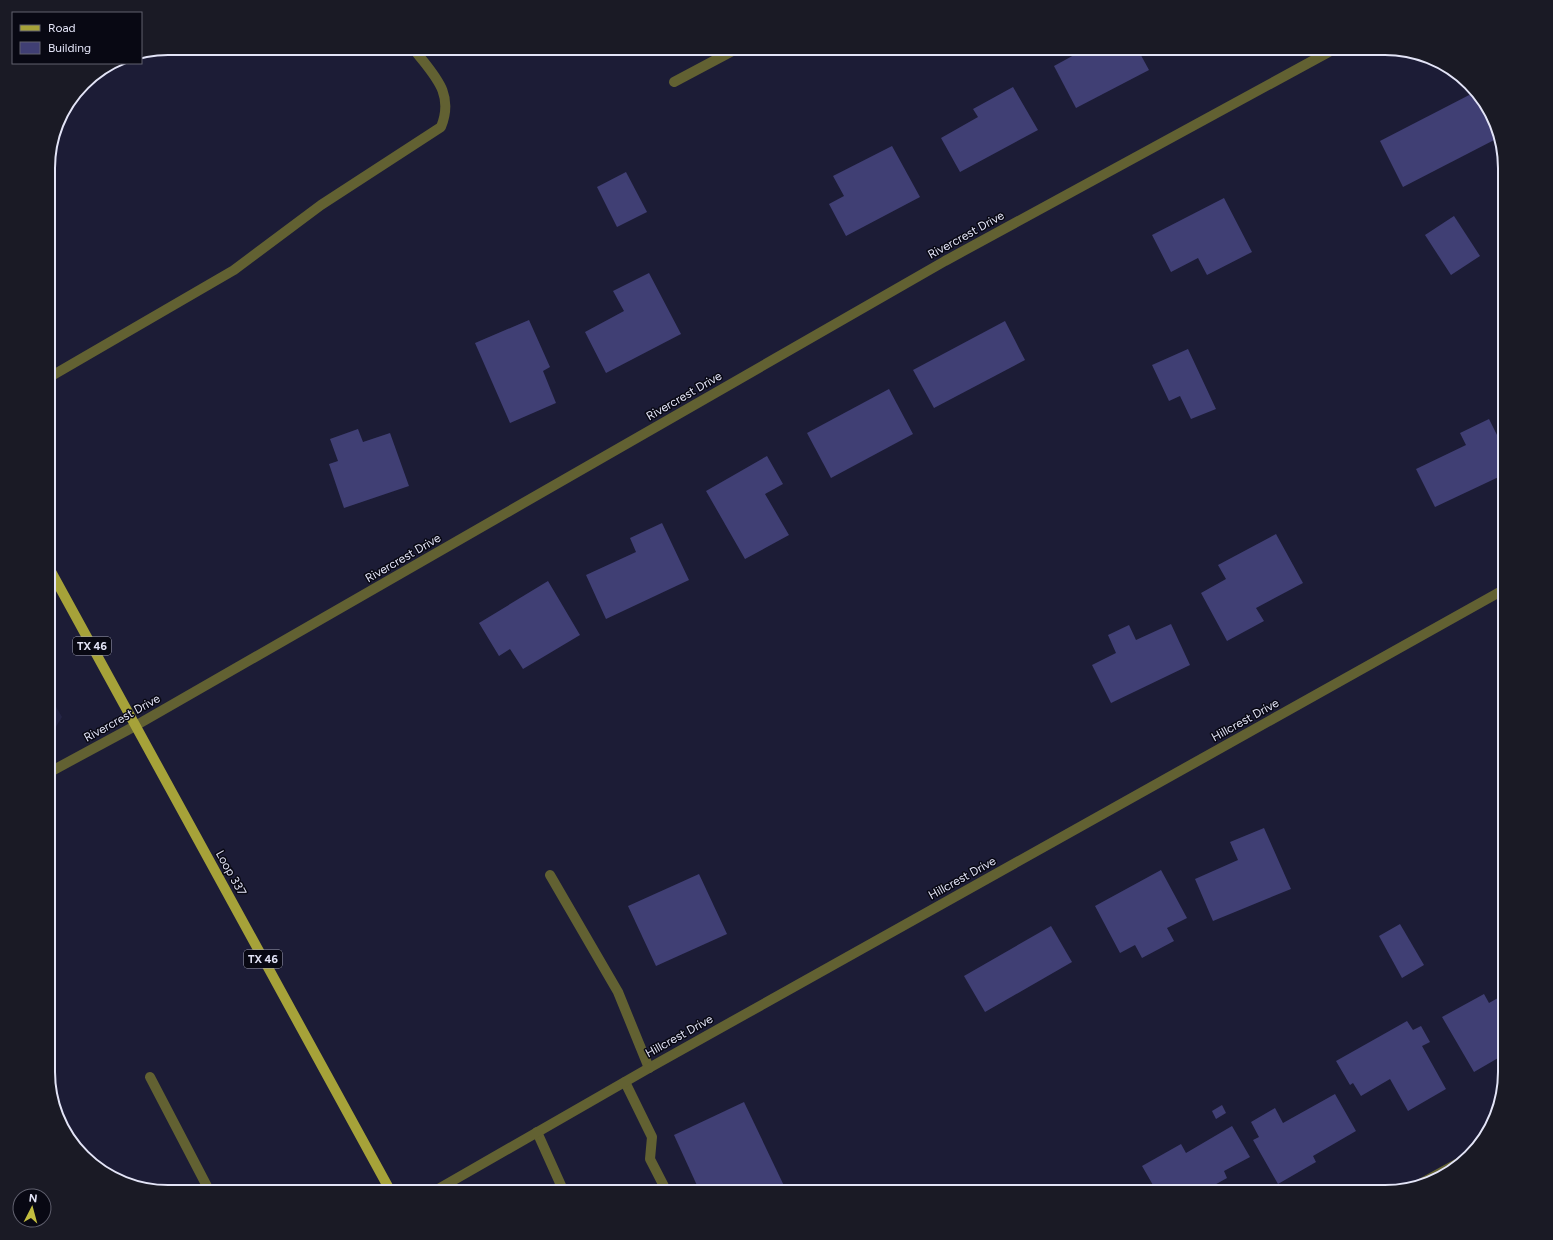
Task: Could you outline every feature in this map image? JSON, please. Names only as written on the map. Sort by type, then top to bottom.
[{"type":"main road","name":"Loop 337","points":[[55,579],[387,1185]]},
{"type":"street","points":[[55,374],[234,270],[321,205],[441,127],[447,106],[445,95],[436,78],[418,55]]},
{"type":"street","points":[[674,82],[725,55]]},
{"type":"street","name":"Rivercrest Drive","points":[[55,769],[136,726],[945,261],[1323,55]]},
{"type":"street","name":"Hillcrest Drive","points":[[445,1185],[649,1068],[1498,593]]},
{"type":"street","points":[[550,875],[618,992],[649,1068]]},
{"type":"street","points":[[150,1077],[206,1185]]},
{"type":"street","points":[[625,1082],[652,1137],[650,1159],[663,1185]]},
{"type":"street","points":[[537,1132],[561,1185]]},
{"type":"shaded area","points":[[55,705],[62,717],[55,728]]},
{"type":"building","points":[[1074,55],[1141,55],[1149,70],[1076,108],[1054,66]]},
{"type":"building","points":[[1013,87],[1038,130],[960,172],[941,138],[978,117],[973,109]]},
{"type":"building","points":[[1471,94],[1483,112],[1494,140],[1403,187],[1380,141]]},
{"type":"building","points":[[892,146],[920,197],[846,236],[829,204],[844,196],[833,176]]},
{"type":"building","points":[[626,172],[647,212],[617,227],[597,187]]},
{"type":"building","points":[[1224,198],[1252,252],[1207,275],[1198,258],[1171,272],[1152,235]]},
{"type":"building","points":[[1454,216],[1480,256],[1451,275],[1425,235]]},
{"type":"building","points":[[649,273],[681,334],[606,373],[585,332],[624,311],[613,291]]},
{"type":"building","points":[[529,320],[550,367],[543,371],[556,403],[510,423],[475,343]]},
{"type":"building","points":[[1005,321],[1025,360],[934,408],[913,370]]},
{"type":"building","points":[[1188,349],[1216,409],[1191,419],[1180,396],[1169,401],[1152,365]]},
{"type":"building","points":[[889,389],[913,434],[831,478],[807,433]]},
{"type":"building","points":[[1489,419],[1498,437],[1498,477],[1435,507],[1416,469],[1466,445],[1460,433]]},
{"type":"building","points":[[358,429],[363,442],[390,433],[409,486],[344,508],[329,464],[338,461],[330,439]]},
{"type":"building","points":[[767,456],[783,484],[765,494],[789,535],[745,559],[706,491]]},
{"type":"building","points":[[662,523],[689,580],[606,619],[586,575],[636,552],[630,538]]},
{"type":"building","points":[[1276,534],[1303,583],[1256,608],[1264,621],[1227,641],[1201,593],[1226,579],[1218,565]]},
{"type":"building","points":[[548,581],[580,635],[523,669],[510,649],[499,656],[479,623]]},
{"type":"building","points":[[1171,624],[1190,665],[1111,703],[1092,665],[1116,653],[1108,635],[1129,625],[1136,640]]},
{"type":"building","points":[[1264,828],[1291,889],[1213,921],[1195,879],[1238,860],[1230,842]]},
{"type":"building","points":[[1161,870],[1187,918],[1167,928],[1174,941],[1142,958],[1135,945],[1120,953],[1095,906]]},
{"type":"building","points":[[699,874],[727,934],[656,966],[628,906]]},
{"type":"building","points":[[1400,924],[1424,965],[1402,978],[1379,936]]},
{"type":"building","points":[[1051,926],[1072,962],[985,1012],[964,976]]},
{"type":"building","points":[[1484,994],[1489,1003],[1498,998],[1498,1058],[1474,1072],[1442,1017]]},
{"type":"building","points":[[1407,1021],[1413,1030],[1421,1026],[1430,1042],[1422,1046],[1446,1089],[1408,1111],[1390,1079],[1361,1096],[1353,1083],[1350,1085],[1336,1061]]},
{"type":"building","points":[[1335,1094],[1356,1131],[1313,1156],[1316,1162],[1278,1184],[1253,1140],[1259,1137],[1251,1122],[1275,1108],[1283,1123]]},
{"type":"building","points":[[744,1102],[784,1185],[697,1185],[674,1135]]},
{"type":"building","points":[[1222,1105],[1226,1113],[1216,1119],[1212,1111]]},
{"type":"building","points":[[1232,1126],[1250,1157],[1224,1171],[1227,1178],[1214,1185],[1153,1185],[1142,1166],[1181,1144],[1186,1153]]}]
